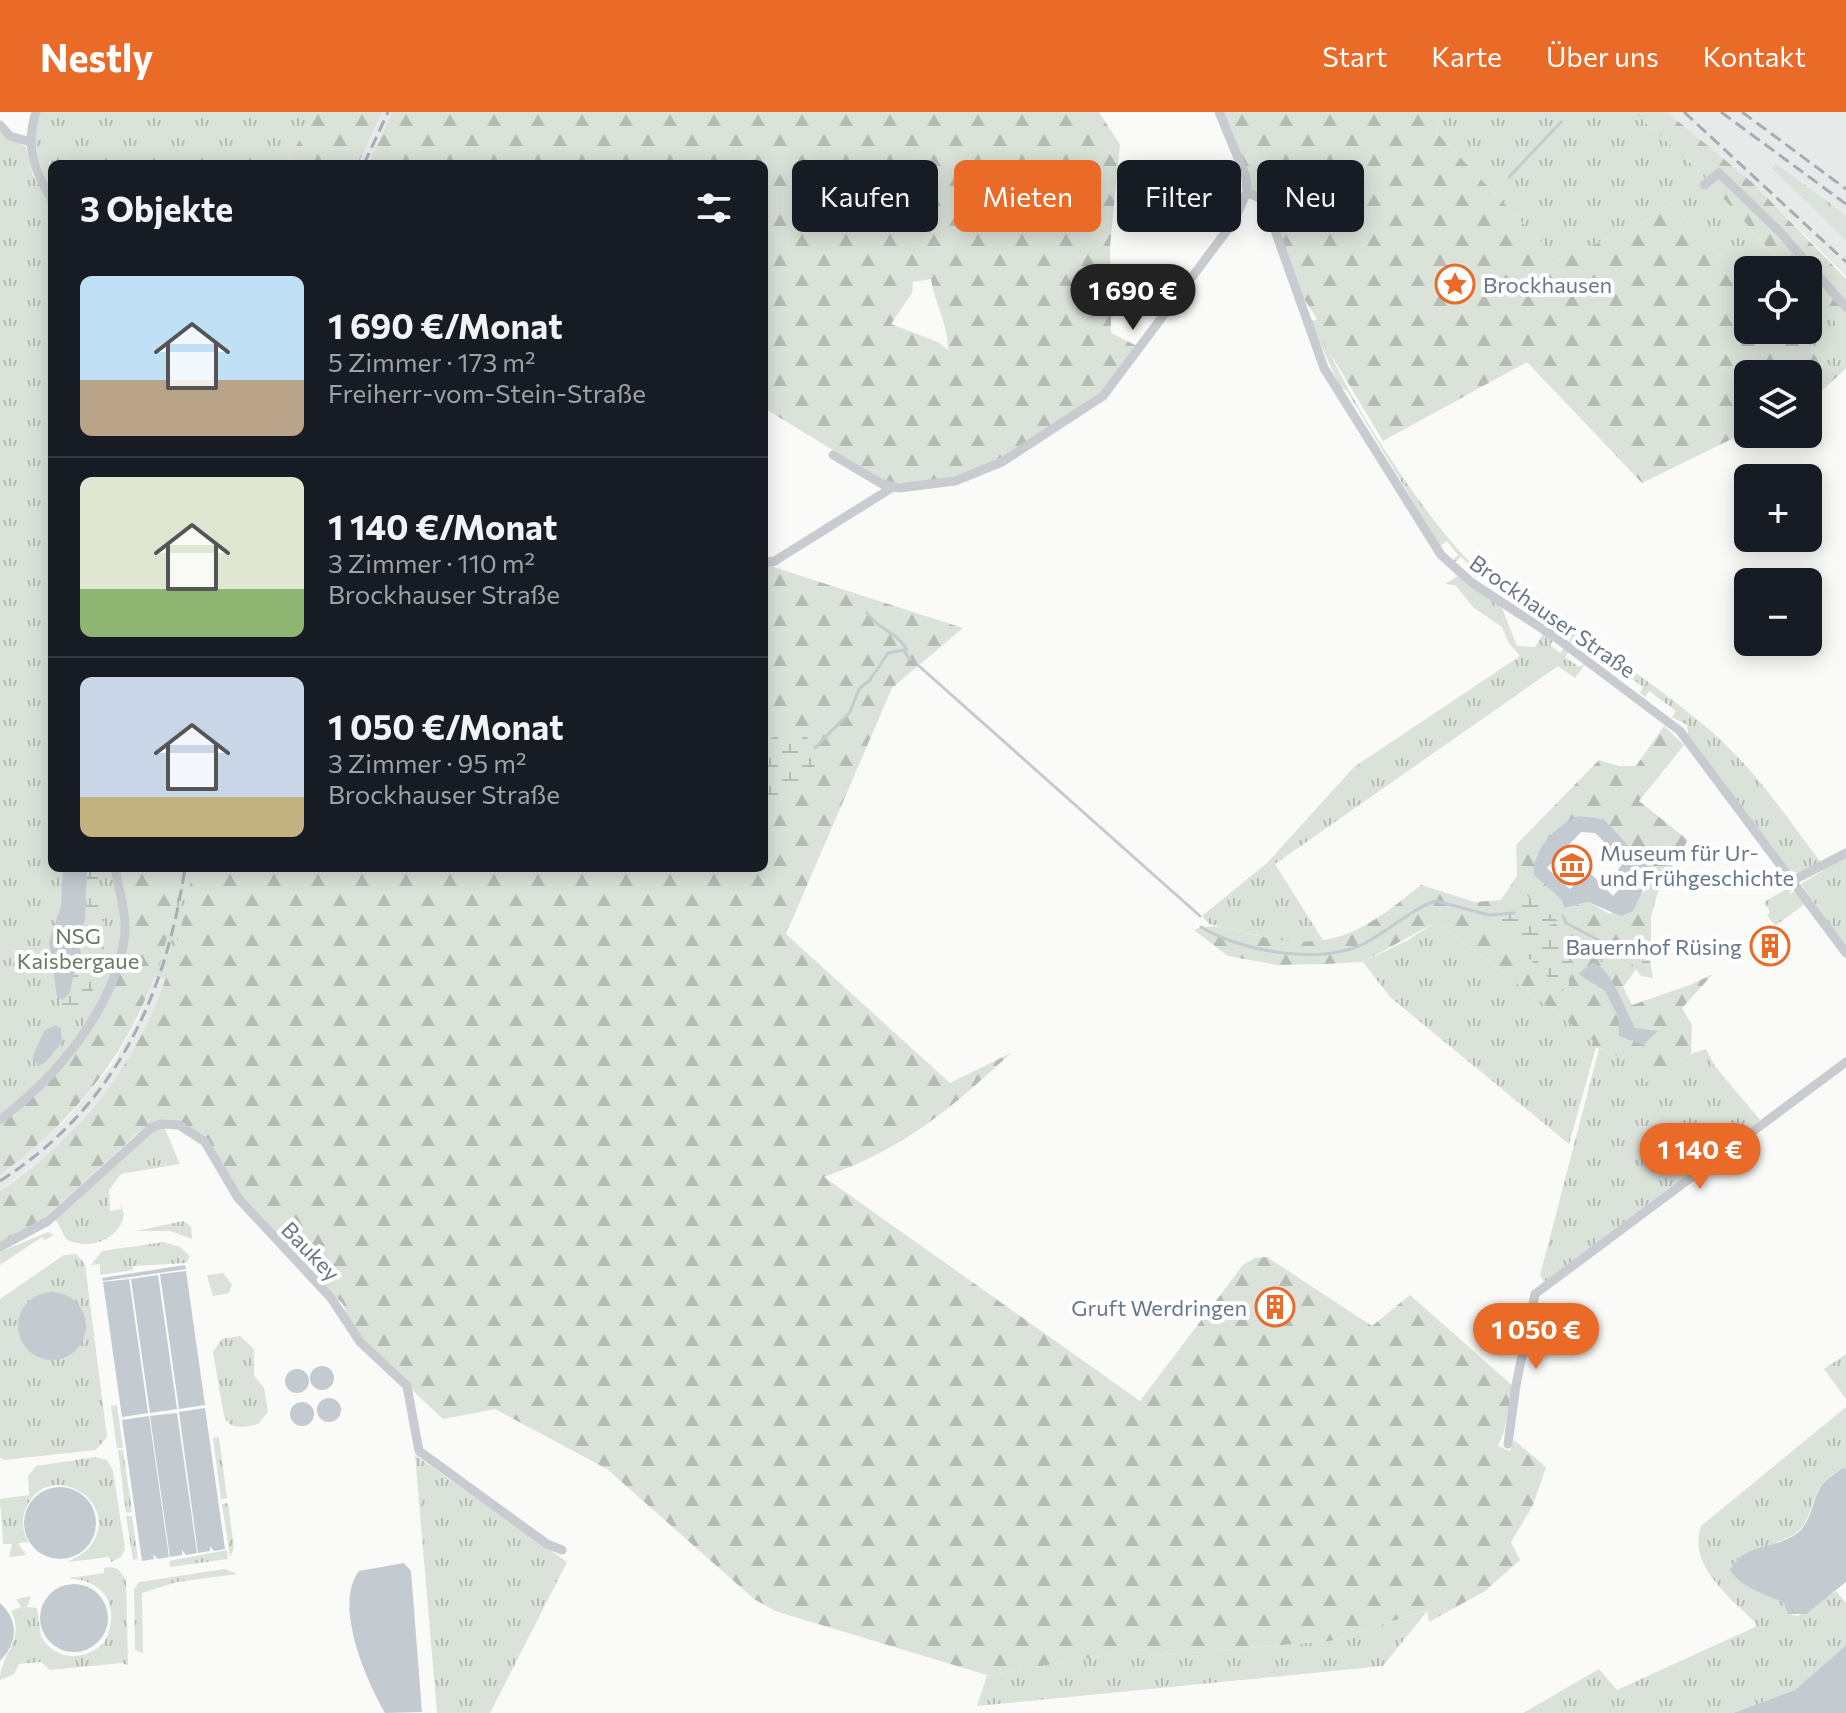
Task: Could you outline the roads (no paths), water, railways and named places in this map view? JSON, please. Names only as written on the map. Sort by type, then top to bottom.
[{"type":"street","points":[[36,112],[30,142],[39,179],[48,194]]},
{"type":"street","points":[[833,455],[893,487],[935,486],[975,474],[1027,448],[1103,396],[1229,229],[1247,192],[1238,155],[1219,112]]},
{"type":"street","points":[[0,125],[10,136],[30,142]]},
{"type":"street","points":[[1704,185],[1719,173],[1779,231],[1846,307]]},
{"type":"street","name":"Brockhauser Straße","points":[[1247,192],[1261,199],[1267,208],[1324,368],[1441,555],[1471,582],[1555,637],[1680,731],[1846,953]]},
{"type":"street","points":[[768,561],[773,562],[893,487]]},
{"type":"street","points":[[1792,881],[1846,853]]},
{"type":"street","points":[[0,1120],[44,1082],[86,1029],[105,993],[124,939],[116,872]]},
{"type":"street","points":[[1508,1444],[1516,1385],[1535,1294],[1846,1062]]},
{"type":"street","name":"Baukey","points":[[0,1247],[48,1221],[151,1128],[171,1124],[194,1132],[205,1142],[238,1198],[331,1298],[360,1342],[407,1386],[412,1394],[414,1442],[419,1451],[547,1544],[562,1550]]},
{"type":"waterway","points":[[1509,177],[1561,122]]},
{"type":"waterway","points":[[867,613],[907,650]]},
{"type":"waterway","points":[[815,748],[850,712],[859,689],[870,680],[888,653],[903,650],[910,659]]},
{"type":"waterway","points":[[919,666],[1200,916]]},
{"type":"waterway","points":[[1201,927],[1218,936],[1260,949],[1283,953],[1329,953],[1367,942],[1436,901],[1489,915],[1514,913]]},
{"type":"waterway","points":[[1563,916],[1566,923],[1604,943],[1601,961]]},
{"type":"railway","points":[[366,160],[388,112]]},
{"type":"railway","points":[[1684,112],[1846,262]]},
{"type":"railway","points":[[1721,112],[1846,204]]},
{"type":"railway","points":[[1742,112],[1846,189]]},
{"type":"railway","points":[[0,1181],[40,1152],[74,1120],[128,1046],[164,962],[184,872]]},
{"type":"place","name":"Brockhausen","points":[[1455,284]]},
{"type":"place","name":"Museum für Ur- und Frühgeschichte","points":[[1572,865]]},
{"type":"place","name":"Bauernhof Rüsing","points":[[1770,946]]},
{"type":"place","name":"Gruft Werdringen","points":[[1275,1307]]},
{"type":"park label","name":"NSG Kaisbergaue","points":[[78,948]]}]
